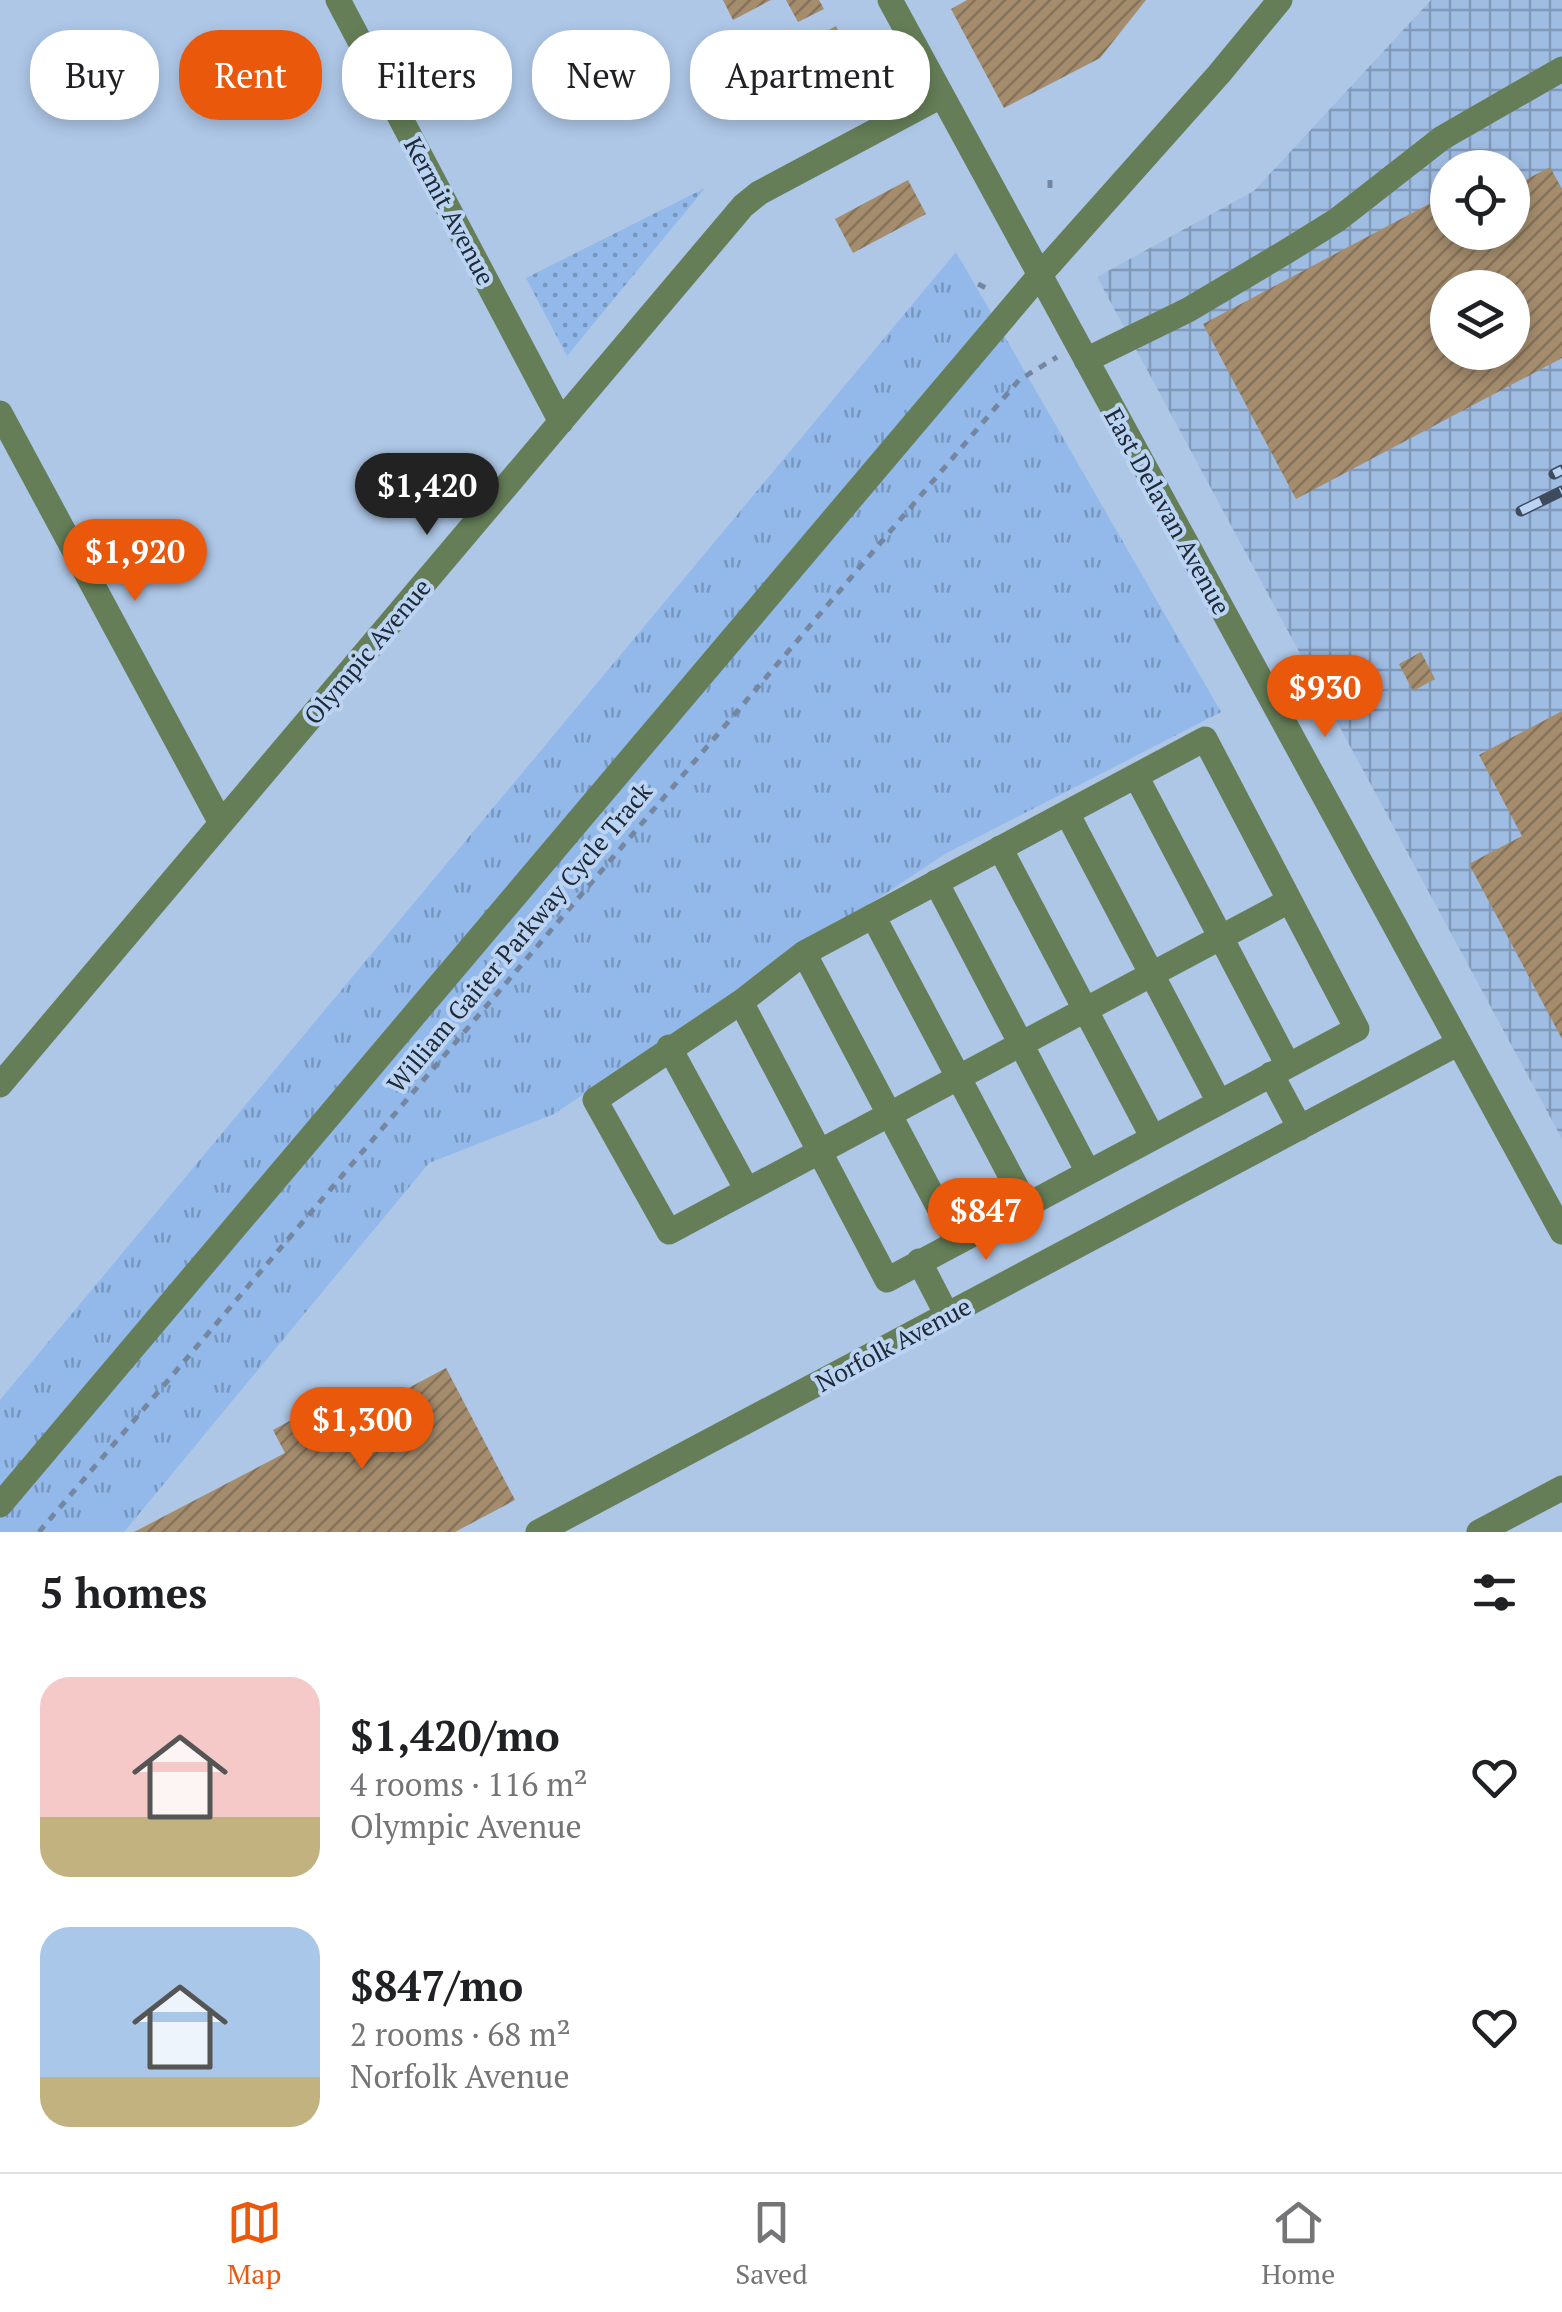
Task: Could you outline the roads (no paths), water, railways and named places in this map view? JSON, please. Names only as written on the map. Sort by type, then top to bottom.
[{"type":"street","name":"Kermit Avenue","points":[[338,0],[562,422]]},
{"type":"street","name":"East Delavan Avenue","points":[[890,0],[1562,1232]]},
{"type":"street","points":[[0,1505],[1040,276],[1280,0]]},
{"type":"street","points":[[1086,360],[1188,310],[1284,253],[1337,220],[1442,138],[1562,69]]},
{"type":"street","name":"Olympic Avenue","points":[[0,1085],[751,198],[941,96]]},
{"type":"street","points":[[0,412],[221,822]]},
{"type":"street","points":[[741,1002],[819,1152],[887,1280],[1357,1028],[1205,739],[804,953],[741,1002],[595,1100],[668,1232],[748,1190],[819,1152],[888,1115],[958,1078],[1020,1044],[1290,901]]},
{"type":"street","points":[[1136,776],[1220,938],[1280,1070],[1300,1128]]},
{"type":"street","points":[[1066,813],[1219,1102]]},
{"type":"street","points":[[1000,848],[1153,1138]]},
{"type":"street","points":[[936,882],[1088,1172]]},
{"type":"street","points":[[874,916],[1026,1205]]},
{"type":"street","points":[[804,953],[956,1242]]},
{"type":"street","name":"Norfolk Avenue","points":[[538,1532],[1459,1043]]},
{"type":"street","points":[[669,1047],[748,1190]]},
{"type":"street","points":[[920,1260],[947,1315]]},
{"type":"street","points":[[1479,1532],[1562,1488]]},
{"type":"railway","points":[[1554,474],[1562,470]]},
{"type":"railway","points":[[1521,511],[1562,491]]}]
